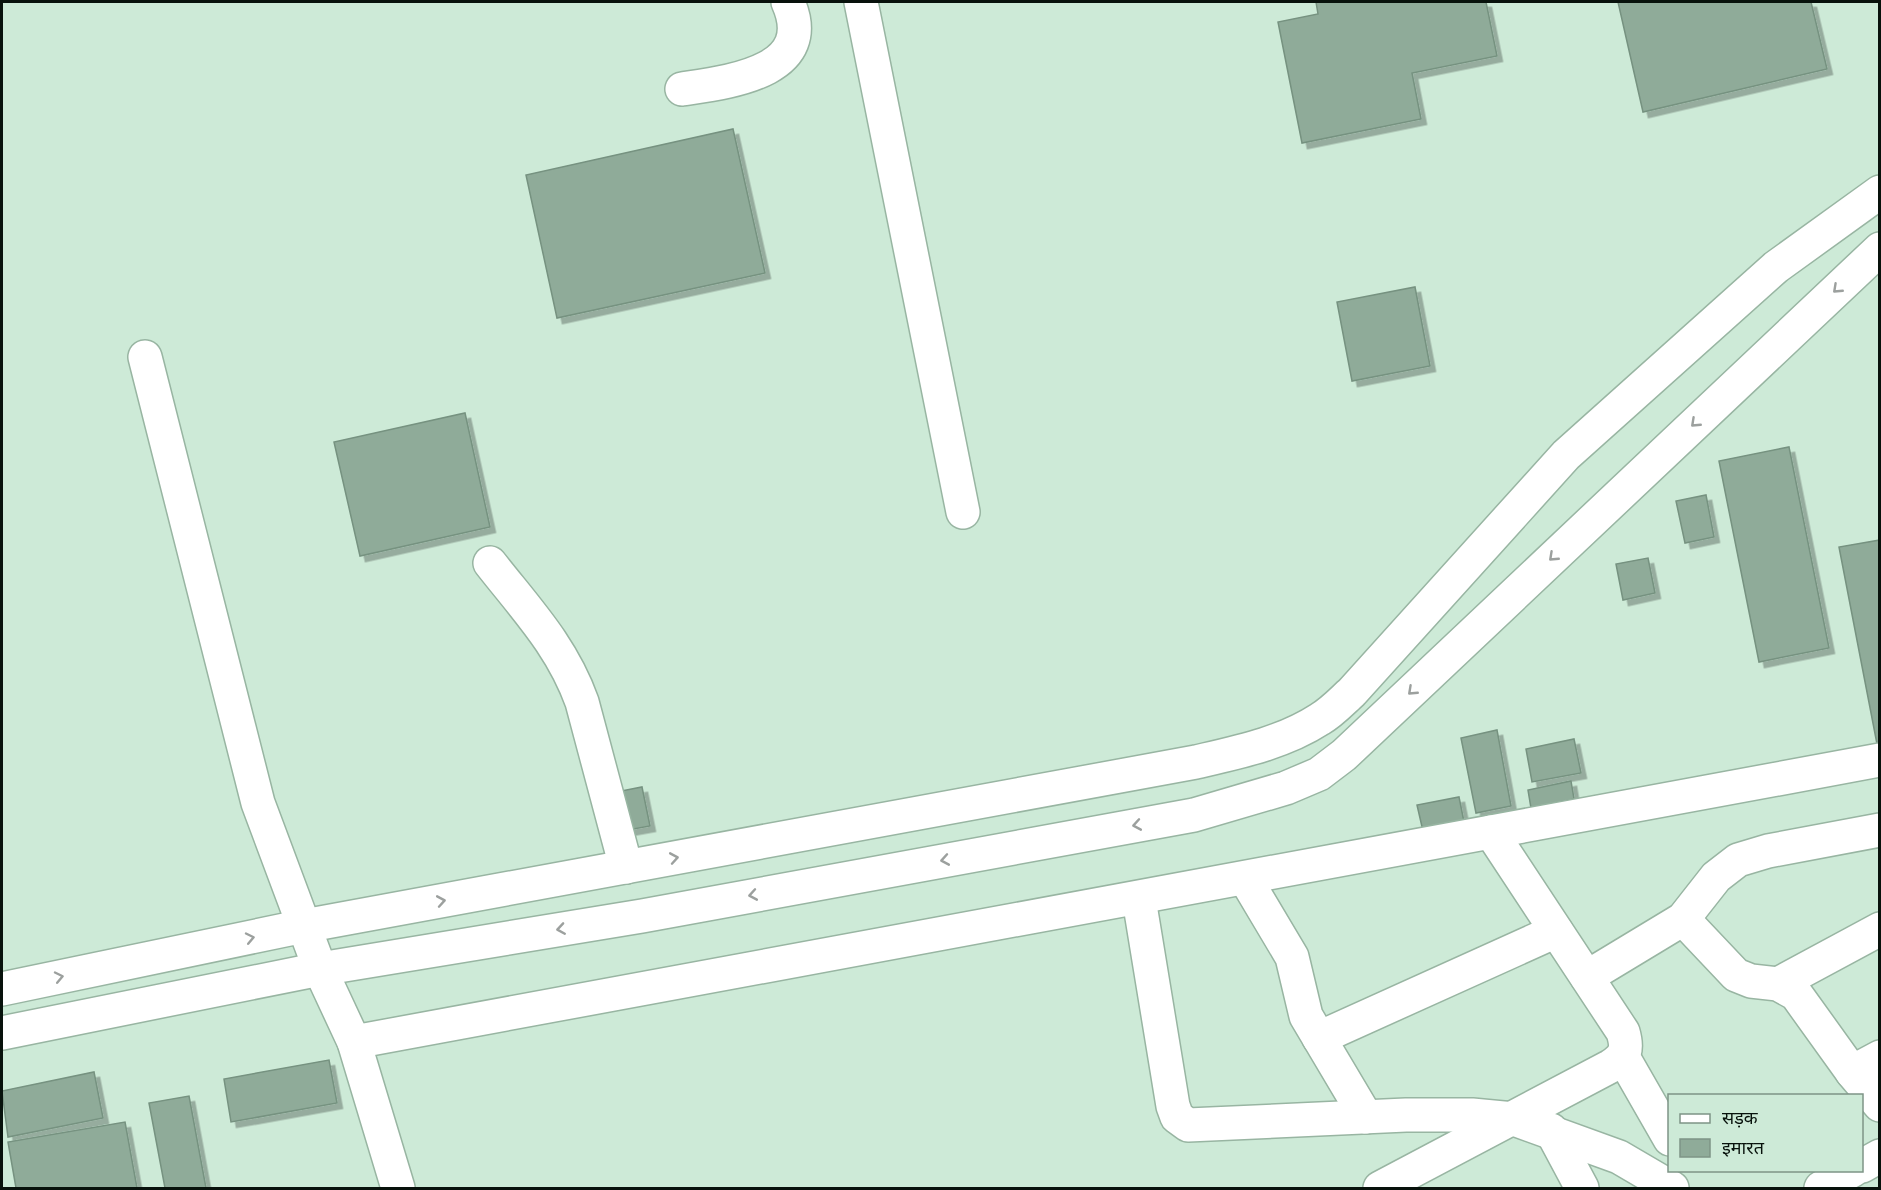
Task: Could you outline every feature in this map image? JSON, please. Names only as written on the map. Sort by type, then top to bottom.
[{"type":"street","points":[[682,89],[733,81],[759,72],[782,58],[790,48],[794,36],[788,2]]},
{"type":"street","points":[[861,2],[963,512]]},
{"type":"street","points":[[2,989],[304,926],[1196,762],[1256,748],[1295,733],[1321,718],[1352,692],[1566,454],[1776,267],[1880,192]]},
{"type":"street","points":[[2,1033],[320,969],[642,916],[1194,815],[1287,788],[1319,774],[1344,755],[1880,249]]},
{"type":"street","points":[[145,357],[258,803],[320,969],[354,1042],[398,1188]]},
{"type":"street","points":[[490,563],[559,650],[573,676],[626,867]]},
{"type":"street","points":[[354,1042],[1880,760]]},
{"type":"street","points":[[1587,978],[1683,918],[1716,877],[1738,860],[1768,851],[1880,830]]},
{"type":"street","points":[[1380,1188],[1514,1119],[1623,1057],[1627,1046],[1623,1032],[1491,832]]},
{"type":"street","points":[[1245,878],[1292,957],[1297,972],[1301,1005],[1366,1117]]},
{"type":"street","points":[[1139,898],[1177,1117],[1188,1125],[1472,1115],[1514,1119],[1551,1130],[1619,1157],[1672,1188]]},
{"type":"street","points":[[1683,918],[1736,975],[1751,981],[1778,984],[1796,994],[1812,1014],[1866,1065],[1880,1105]]},
{"type":"street","points":[[1778,984],[1880,929]]},
{"type":"street","points":[[1319,1038],[1556,931]]},
{"type":"street","points":[[1623,1057],[1668,1136]]},
{"type":"street","points":[[1551,1130],[1582,1188]]},
{"type":"street","points":[[1863,1165],[1880,1156]]},
{"type":"street","points":[[1681,1172],[1684,1188]]},
{"type":"street","points":[[1821,1188],[1849,1172]]},
{"type":"building","points":[[1316,2],[1486,2],[1497,56],[1412,73],[1421,119],[1302,143],[1278,22],[1318,14]]},
{"type":"building","points":[[1618,2],[1811,2],[1827,69],[1643,112]]},
{"type":"building","points":[[733,129],[765,273],[557,318],[526,175]]},
{"type":"building","points":[[1415,287],[1430,366],[1352,381],[1337,302]]},
{"type":"building","points":[[465,413],[490,527],[360,556],[334,442]]},
{"type":"building","points":[[1789,447],[1829,648],[1759,662],[1719,461]]},
{"type":"building","points":[[1706,495],[1714,537],[1685,543],[1676,501]]},
{"type":"building","points":[[1880,540],[1880,743],[1877,744],[1839,547]]},
{"type":"building","points":[[1648,558],[1655,593],[1623,600],[1616,564]]},
{"type":"building","points":[[1497,730],[1511,806],[1476,813],[1461,738]]},
{"type":"building","points":[[1574,739],[1581,773],[1532,782],[1526,749]]},
{"type":"building","points":[[1571,781],[1574,799],[1531,808],[1528,790]]},
{"type":"building","points":[[642,787],[650,826],[628,830],[621,791]]},
{"type":"building","points":[[1459,797],[1464,822],[1423,831],[1417,805]]},
{"type":"building","points":[[329,1060],[337,1103],[231,1122],[224,1079]]},
{"type":"building","points":[[94,1072],[103,1118],[8,1137],[2,1091]]},
{"type":"building","points":[[189,1096],[206,1188],[165,1188],[149,1103]]},
{"type":"building","points":[[125,1122],[137,1188],[16,1188],[8,1142]]}]
